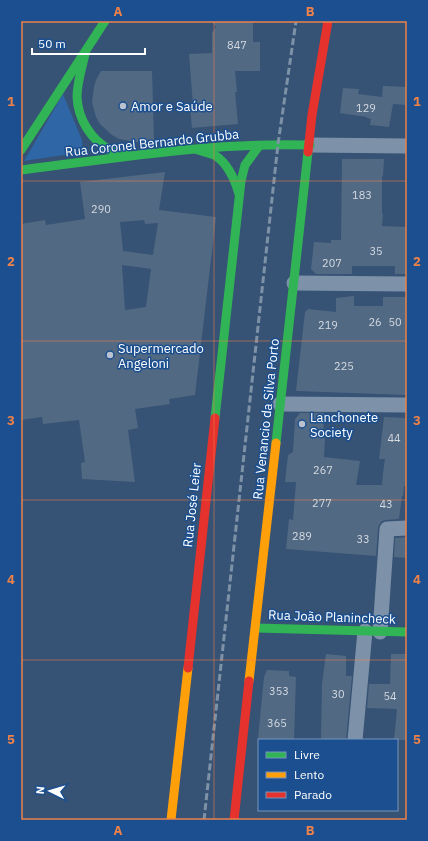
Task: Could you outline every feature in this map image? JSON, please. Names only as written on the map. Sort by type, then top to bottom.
[{"type":"main road","points":[[21,150],[105,21]]},
{"type":"main road","name":"Rua Venancio da Silva Porto","points":[[234,820],[310,145],[312,115],[328,21]]},
{"type":"main road","points":[[86,50],[77,98],[78,109],[82,120],[89,133],[95,140],[117,153],[133,156]]},
{"type":"main road","points":[[300,130],[305,126],[312,115]]},
{"type":"main road","points":[[77,164],[83,160],[90,150],[91,143],[89,133]]},
{"type":"main road","points":[[291,138],[281,144],[301,158],[307,170]]},
{"type":"main road","name":"Rua Coronel Bernardo Grubba","points":[[21,170],[195,149],[281,144],[310,145]]},
{"type":"main road","name":"Rua José Leier","points":[[171,820],[239,194],[245,165],[259,146]]},
{"type":"main road","name":"Rua José Leier","points":[[195,149],[215,156],[226,165],[235,182],[239,194]]},
{"type":"main road","name":"Rua João Planincheck","points":[[256,628],[407,632]]},
{"type":"street","points":[[310,145],[407,146]]},
{"type":"street","points":[[294,284],[407,284]]},
{"type":"street","points":[[280,404],[407,405]]},
{"type":"street","points":[[380,632],[387,529],[407,528]]},
{"type":"street","points":[[355,739],[365,631]]},
{"type":"shaded area","points":[[63,94],[82,140],[81,149],[78,153],[24,161]]},
{"type":"building","points":[[211,21],[253,21],[253,42],[260,42],[260,71],[235,71],[238,124],[192,128],[190,106],[193,105],[189,54],[212,53],[212,33],[216,27]]},
{"type":"building","name":"Amor e Saúde","points":[[101,71],[152,71],[154,141],[136,142],[119,139],[100,124],[96,117],[92,102],[96,80]]},
{"type":"building","points":[[383,86],[407,87],[407,105],[393,104],[389,127],[370,125],[371,119],[367,117],[340,113],[343,88],[359,89],[358,94],[382,97]]},
{"type":"building","points":[[342,159],[384,159],[382,176],[382,226],[407,227],[407,274],[395,274],[395,266],[352,266],[352,274],[316,274],[311,269],[314,242],[331,243],[331,240],[341,240]]},
{"type":"building","name":"Supermercado Angeloni","points":[[165,172],[159,210],[216,217],[195,395],[169,399],[170,404],[135,409],[138,428],[128,430],[135,482],[82,479],[81,463],[85,462],[79,420],[43,424],[42,417],[21,420],[21,224],[45,220],[46,225],[85,219],[80,182]],"holes":[[[144,220],[145,224],[158,223],[153,255],[123,251],[120,222]],[[122,265],[151,269],[146,307],[125,310]]]},
{"type":"building","points":[[354,296],[354,306],[383,306],[383,297],[407,297],[407,395],[296,391],[305,312],[308,309],[336,312],[336,298]]},
{"type":"building","points":[[300,413],[324,413],[324,457],[360,461],[356,485],[382,485],[385,459],[379,459],[384,417],[407,418],[407,486],[404,486],[399,519],[382,521],[379,525],[376,556],[286,549],[289,519],[293,520],[296,482],[285,482],[288,455],[293,452],[295,419]]},
{"type":"building","points":[[407,537],[407,558],[394,557],[395,538]]},
{"type":"building","points":[[326,654],[346,656],[346,676],[352,676],[346,739],[321,739],[322,684]]},
{"type":"building","points":[[391,654],[407,654],[407,740],[394,739],[397,709],[367,708],[369,684],[390,684]]},
{"type":"building","points":[[267,670],[289,671],[289,676],[296,677],[294,739],[258,739],[264,677]]},
{"type":"railway","points":[[204,820],[278,144],[296,21]]},
{"type":"traffic: fast","points":[[21,150],[105,21]]},
{"type":"traffic: fast","points":[[85,54],[77,91],[78,105],[83,121],[91,135],[103,146],[114,152],[128,155]]},
{"type":"traffic: fast","points":[[21,170],[201,148],[310,145]]},
{"type":"traffic: fast","points":[[215,418],[241,181],[245,165],[259,146]]},
{"type":"traffic: fast","points":[[198,150],[216,156],[225,164],[233,178],[239,194]]},
{"type":"traffic: fast","points":[[276,443],[308,152]]},
{"type":"traffic: fast","points":[[256,628],[407,632]]},
{"type":"traffic: slow","points":[[249,681],[276,443]]},
{"type":"traffic: slow","points":[[171,820],[188,668]]},
{"type":"traffic: jam","points":[[308,152],[312,115],[328,21]]},
{"type":"traffic: jam","points":[[188,668],[215,418]]},
{"type":"traffic: jam","points":[[234,820],[249,681]]},
{"type":"place","name":"Amor e Saúde","points":[[123,106]]},
{"type":"place","name":"Supermercado Angeloni","points":[[110,355]]},
{"type":"place","name":"Lanchonete Society","points":[[302,424]]}]
